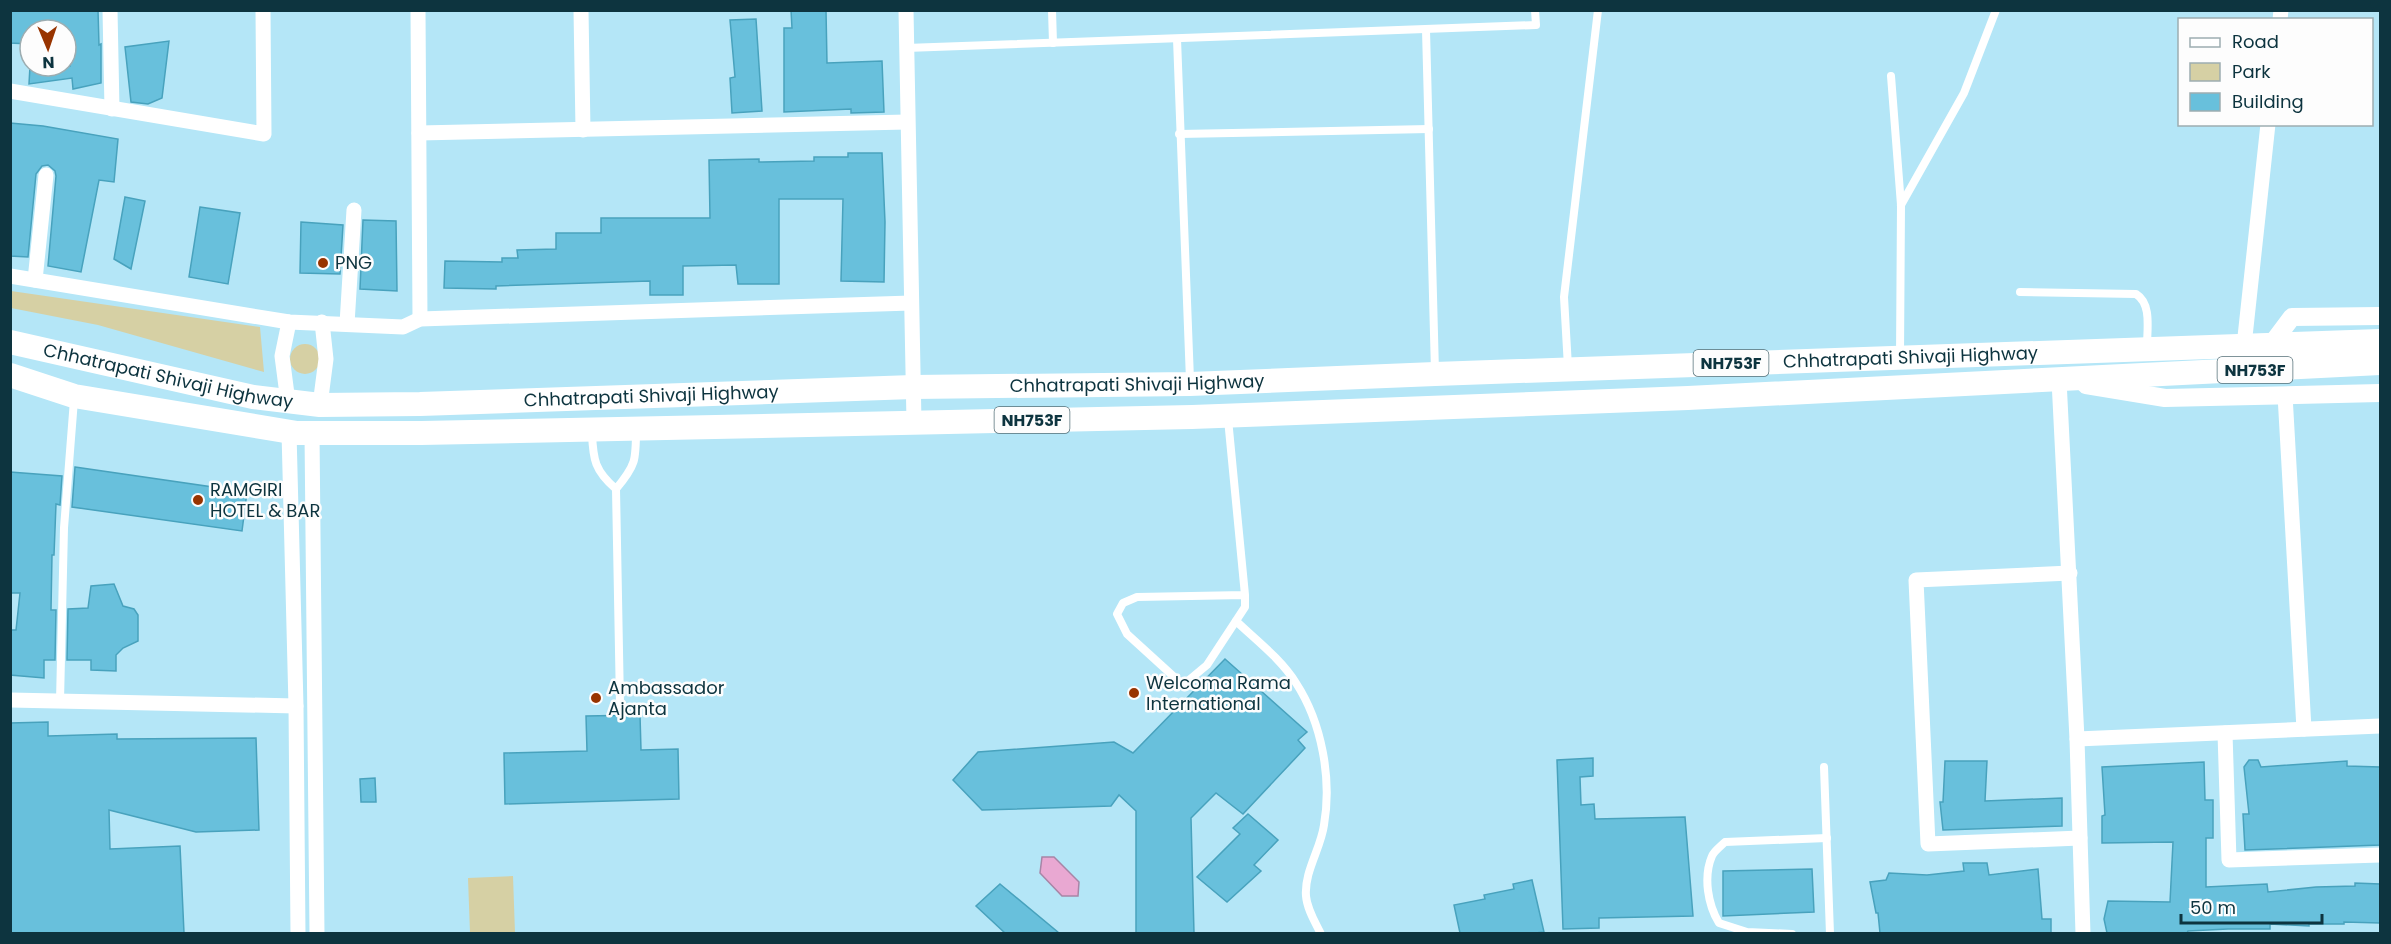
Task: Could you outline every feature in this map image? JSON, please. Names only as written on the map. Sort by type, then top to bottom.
[{"type":"highway","name":"NH753F","points":[[2271,345],[2380,341]]},
{"type":"highway","name":"Chhatrapati Shivaji Highway","points":[[10,342],[253,398],[320,405],[420,404],[913,387],[1190,384],[2271,345]]},
{"type":"highway","name":"NH753F","points":[[2059,380],[2380,363]]},
{"type":"highway","name":"Chhatrapati Shivaji Highway","points":[[10,375],[74,396],[301,433],[421,434],[592,428],[1227,415],[1688,398],[2059,380]]},
{"type":"street","points":[[110,10],[112,109]]},
{"type":"street","points":[[10,91],[264,134],[263,10]]},
{"type":"street","points":[[418,10],[420,319]]},
{"type":"street","points":[[581,10],[583,130]]},
{"type":"street","points":[[906,10],[914,422]]},
{"type":"street","points":[[419,133],[907,122]]},
{"type":"street","points":[[2244,346],[2268,126]]},
{"type":"street","points":[[35,280],[46,175]]},
{"type":"street","points":[[346,324],[354,210]]},
{"type":"street","points":[[10,276],[289,321],[404,327],[420,319],[911,303]]},
{"type":"street","points":[[2271,345],[2292,317],[2380,315]]},
{"type":"street","points":[[288,402],[282,356],[289,321]]},
{"type":"street","points":[[320,405],[326,359],[322,322]]},
{"type":"street","points":[[2083,933],[2078,739],[2059,380],[2165,398],[2380,393]]},
{"type":"street","points":[[2285,395],[2304,729]]},
{"type":"street","points":[[298,933],[296,706],[301,433]]},
{"type":"street","points":[[301,433],[317,933]]},
{"type":"street","points":[[2070,573],[1916,580],[1928,844],[2080,838]]},
{"type":"street","points":[[10,700],[296,706]]},
{"type":"street","points":[[2078,739],[2380,726]]},
{"type":"street","points":[[2225,733],[2229,860],[2380,855]]},
{"type":"lane","points":[[1052,10],[1053,43]]},
{"type":"lane","points":[[906,48],[1536,25],[1535,10]]},
{"type":"lane","points":[[1568,369],[1564,297],[1598,10]]},
{"type":"lane","points":[[1901,205],[1964,93],[1996,10]]},
{"type":"lane","points":[[1426,30],[1435,374]]},
{"type":"lane","points":[[1177,39],[1190,384]]},
{"type":"lane","points":[[1891,76],[1901,205],[1900,357]]},
{"type":"lane","points":[[1179,134],[1429,129]]},
{"type":"lane","points":[[2020,292],[2136,294],[2143,298],[2146,305],[2147,349]]},
{"type":"lane","points":[[60,701],[64,528],[74,396]]},
{"type":"lane","points":[[1227,415],[1245,595],[1245,607],[1207,666],[1183,685],[1127,634],[1117,614],[1123,603],[1137,597],[1245,595]]},
{"type":"lane","points":[[592,428],[592,457],[602,477],[616,489]]},
{"type":"lane","points":[[620,704],[616,489],[632,471],[636,456],[636,428]]},
{"type":"lane","points":[[1236,621],[1280,662],[1297,684],[1309,707],[1318,737],[1325,765],[1326,800],[1324,825],[1306,895],[1309,911],[1321,933]]},
{"type":"lane","points":[[1824,767],[1830,933]]},
{"type":"lane","points":[[1792,933],[1747,932],[1719,923],[1711,910],[1707,878],[1712,854],[1725,842],[1827,838]]},
{"type":"green space","points":[[11,291],[260,327],[264,372],[98,325],[11,308]]},
{"type":"green space","points":[[305,344],[316,348],[320,359],[316,370],[305,374],[294,370],[290,359],[294,348]]},
{"type":"green space","points":[[513,876],[515,933],[470,933],[468,878]]},
{"type":"shaded area","points":[[1042,857],[1054,857],[1079,882],[1078,896],[1062,896],[1040,873]]},
{"type":"building","points":[[10,10],[98,10],[101,83],[73,89],[72,78],[78,78],[78,18],[18,18],[18,43],[10,43]]},
{"type":"building","points":[[791,10],[826,10],[827,63],[882,61],[884,112],[851,113],[851,109],[784,112],[784,28],[792,28]]},
{"type":"building","points":[[756,19],[762,111],[732,113],[730,78],[735,77],[730,20]]},
{"type":"building","points":[[169,41],[162,98],[148,104],[131,102],[125,47]]},
{"type":"building","points":[[29,78],[72,78],[29,84]]},
{"type":"building","points":[[10,123],[43,126],[118,139],[114,182],[99,180],[81,272],[48,266],[56,176],[55,171],[48,165],[42,166],[36,174],[28,257],[10,256]]},
{"type":"building","points":[[848,153],[882,153],[885,222],[884,282],[841,281],[843,199],[779,199],[779,284],[738,284],[736,265],[683,266],[683,295],[650,295],[650,281],[496,286],[496,289],[444,288],[445,261],[502,262],[502,258],[518,258],[517,250],[556,249],[556,233],[601,233],[601,218],[710,218],[709,160],[814,161],[814,157],[848,157]]},
{"type":"building","points":[[125,197],[145,201],[131,269],[114,259]]},
{"type":"building","points":[[200,207],[240,213],[228,284],[189,277]]},
{"type":"building","points":[[363,220],[396,221],[397,291],[360,289]]},
{"type":"building","points":[[301,222],[343,225],[340,274],[300,273]]},
{"type":"building","points":[[75,467],[247,492],[242,531],[72,507]]},
{"type":"building","points":[[10,472],[62,476],[60,505],[56,504],[54,555],[52,555],[51,610],[56,610],[55,660],[44,660],[44,678],[10,675],[10,630],[16,630],[20,593],[10,593]]},
{"type":"building","points":[[114,584],[123,606],[134,609],[138,615],[138,641],[123,648],[116,655],[116,671],[91,670],[91,660],[67,660],[68,609],[88,608],[91,586]]},
{"type":"building","points":[[1225,659],[1307,732],[1298,740],[1305,748],[1243,814],[1216,793],[1191,818],[1194,933],[1136,933],[1136,811],[1119,795],[1111,806],[982,810],[953,780],[978,752],[1114,742],[1133,753]]},
{"type":"building","points":[[640,715],[641,750],[678,749],[679,799],[505,804],[504,753],[587,751],[586,716]]},
{"type":"building","points":[[48,722],[48,736],[117,734],[117,739],[256,738],[259,830],[196,832],[109,810],[110,849],[180,846],[184,933],[10,933],[10,723]]},
{"type":"building","points":[[1593,758],[1593,776],[1580,777],[1581,805],[1594,804],[1595,819],[1685,817],[1693,916],[1599,918],[1599,928],[1563,929],[1557,760]]},
{"type":"building","points":[[2249,760],[2258,760],[2261,767],[2347,761],[2347,766],[2380,767],[2380,845],[2245,850],[2243,814],[2249,814],[2244,767]]},
{"type":"building","points":[[1945,761],[1987,761],[1985,801],[2062,798],[2062,826],[1943,830],[1940,802],[1943,802]]},
{"type":"building","points":[[2204,762],[2205,800],[2213,800],[2213,838],[2206,838],[2206,887],[2267,884],[2268,892],[2355,886],[2355,883],[2380,884],[2380,923],[2344,922],[2344,924],[2309,924],[2309,926],[2270,924],[2270,929],[2228,929],[2188,931],[2187,933],[2107,933],[2104,919],[2108,901],[2170,902],[2173,842],[2102,843],[2102,816],[2105,815],[2102,767]]},
{"type":"building","points":[[375,778],[376,802],[361,802],[360,779]]},
{"type":"building","points":[[1248,814],[1278,840],[1254,865],[1261,871],[1227,902],[1197,877],[1240,834],[1233,828]]},
{"type":"building","points":[[1963,863],[1987,863],[1989,875],[2038,869],[2042,919],[2051,919],[2051,933],[1880,933],[1878,913],[1876,913],[1870,882],[1886,880],[1889,873],[1927,875],[1964,871]]},
{"type":"building","points":[[1812,869],[1814,912],[1723,916],[1723,871]]},
{"type":"building","points":[[1532,880],[1544,932],[1460,933],[1454,905],[1485,899],[1484,895],[1514,889],[1513,884]]},
{"type":"building","points":[[1000,884],[1059,933],[1005,933],[976,906]]},
{"type":"place","name":"PNG","points":[[323,263]]},
{"type":"place","name":"RAMGIRI HOTEL & BAR","points":[[198,500]]},
{"type":"place","name":"Welcoma Rama International","points":[[1134,693]]},
{"type":"place","name":"Ambassador Ajanta","points":[[596,698]]}]
